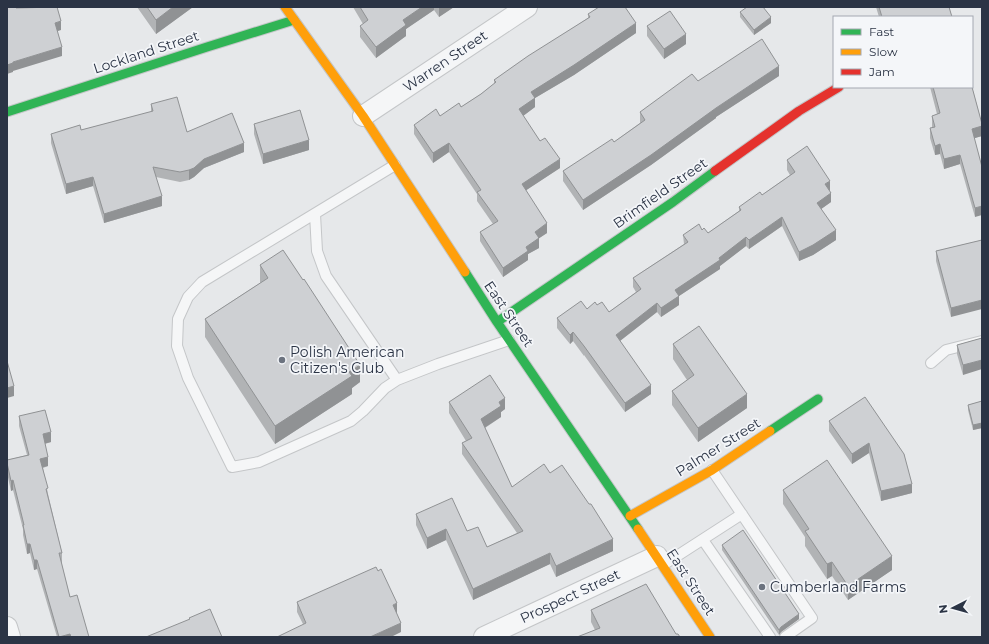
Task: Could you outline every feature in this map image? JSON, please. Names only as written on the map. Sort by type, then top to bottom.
[{"type":"street","name":"East Street","points":[[285,7],[363,116],[497,322],[660,560],[710,637]]},
{"type":"street","name":"Warren Street","points":[[363,116],[527,7]]},
{"type":"street","name":"Lockland Street","points":[[7,112],[294,20]]},
{"type":"street","name":"Brimfield Street","points":[[497,322],[673,202],[798,111],[837,88]]},
{"type":"street","name":"Palmer Street","points":[[630,516],[712,470],[818,399]]},
{"type":"street","name":"Prospect Street","points":[[484,637],[660,560]]},
{"type":"street","points":[[7,627],[10,637]]},
{"type":"lane","points":[[395,165],[202,282],[188,296],[178,319],[177,346],[188,378],[232,467],[259,462],[351,421],[363,411],[384,388],[397,380],[438,364],[509,340]]},
{"type":"lane","points":[[315,214],[317,251],[326,276],[397,380]]},
{"type":"lane","points":[[931,363],[946,350],[982,341]]},
{"type":"lane","points":[[712,470],[812,618],[785,637]]},
{"type":"lane","points":[[660,560],[702,540],[742,514]]},
{"type":"lane","points":[[702,540],[770,637]]},
{"type":"building","points":[[7,7],[57,7],[61,21],[55,23],[62,47],[7,65]]},
{"type":"building","points":[[147,7],[173,7],[156,20]]},
{"type":"building","points":[[360,7],[422,7],[403,20],[406,25],[376,47],[360,26],[368,20]]},
{"type":"building","points":[[599,7],[625,7],[636,23],[531,92],[535,98],[519,109],[540,141],[545,138],[560,159],[522,184],[547,223],[535,232],[539,238],[526,247],[528,251],[503,268],[480,232],[498,221],[477,192],[481,190],[449,143],[433,153],[414,125],[436,109],[440,116],[459,103],[461,107],[481,94],[496,82],[494,80],[528,56],[590,17],[588,14]]},
{"type":"building","points":[[747,7],[763,7],[771,17],[754,30],[740,12]]},
{"type":"building","points":[[879,7],[949,7],[952,16],[882,16]]},
{"type":"building","points":[[670,11],[686,34],[664,49],[647,26]]},
{"type":"building","points":[[762,39],[779,66],[716,108],[651,155],[583,200],[563,171],[612,139],[614,142],[645,120],[640,112],[692,74],[698,81]]},
{"type":"building","points":[[933,88],[972,88],[982,124],[982,126],[972,129],[982,167],[982,206],[975,208],[960,155],[944,159],[940,144],[935,146],[930,128],[935,127],[932,116],[940,113]]},
{"type":"building","points":[[177,97],[187,132],[232,113],[244,143],[204,159],[194,168],[189,170],[180,172],[153,167],[162,196],[104,214],[93,177],[66,184],[51,134],[80,125],[81,130],[153,111],[151,104]]},
{"type":"building","points":[[300,110],[309,140],[263,154],[254,124]]},
{"type":"building","points":[[807,146],[830,181],[825,184],[831,193],[817,203],[836,230],[799,252],[782,217],[749,240],[746,237],[719,258],[720,260],[675,290],[679,296],[661,308],[657,303],[616,335],[651,385],[625,403],[573,332],[570,335],[557,318],[581,301],[587,309],[595,302],[597,305],[602,302],[609,312],[641,289],[633,278],[688,242],[683,235],[699,224],[702,230],[704,228],[708,233],[741,210],[739,207],[760,192],[762,195],[795,172],[787,160]]},
{"type":"building","points":[[982,240],[982,300],[951,308],[936,251]]},
{"type":"building","name":"Polish American Citizen's Club","points":[[283,250],[303,280],[304,279],[360,365],[349,372],[352,376],[275,426],[205,319],[268,278],[260,265]]},
{"type":"building","points":[[699,326],[747,394],[698,428],[672,391],[694,375],[673,344]]},
{"type":"building","points":[[982,338],[982,360],[963,365],[957,345]]},
{"type":"building","points":[[7,361],[14,386],[7,388]]},
{"type":"building","points":[[490,375],[505,398],[499,402],[501,406],[481,419],[512,487],[544,464],[550,473],[562,465],[589,504],[591,504],[613,539],[556,566],[550,553],[473,589],[446,529],[427,538],[416,514],[452,498],[467,531],[478,527],[487,547],[523,531],[462,443],[472,438],[449,402]]},
{"type":"building","points":[[865,397],[904,454],[912,484],[881,491],[869,443],[852,454],[829,421]]},
{"type":"building","points":[[982,401],[982,423],[973,425],[968,405]]},
{"type":"building","points":[[45,410],[51,432],[43,434],[48,457],[40,459],[48,488],[46,489],[62,553],[59,553],[70,597],[77,595],[89,637],[71,637],[70,634],[59,637],[37,560],[34,560],[30,544],[27,544],[13,480],[11,481],[7,463],[7,460],[29,455],[19,416]]},
{"type":"building","points":[[827,460],[892,556],[848,586],[832,562],[827,564],[805,531],[809,529],[783,490]]},
{"type":"building","points":[[743,530],[799,614],[779,630],[722,545]]},
{"type":"building","points":[[376,567],[378,571],[381,569],[397,603],[393,605],[401,623],[370,637],[277,637],[306,623],[297,602]]},
{"type":"building","points":[[646,584],[676,634],[680,637],[577,637],[600,628],[591,610]]},
{"type":"building","points":[[210,609],[222,637],[146,637],[190,619],[189,618]]},
{"type":"traffic: fast","points":[[7,112],[294,20]]},
{"type":"traffic: fast","points":[[497,322],[673,202],[715,171]]},
{"type":"traffic: fast","points":[[465,272],[497,322],[638,529]]},
{"type":"traffic: fast","points":[[770,431],[818,399]]},
{"type":"traffic: slow","points":[[285,7],[363,116],[465,272]]},
{"type":"traffic: slow","points":[[630,516],[712,470],[770,431]]},
{"type":"traffic: slow","points":[[638,529],[710,637]]},
{"type":"traffic: jam","points":[[715,171],[799,111],[837,88]]},
{"type":"place","name":"Polish American Citizen's Club","points":[[282,360]]},
{"type":"place","name":"Cumberland Farms","points":[[762,587]]}]
